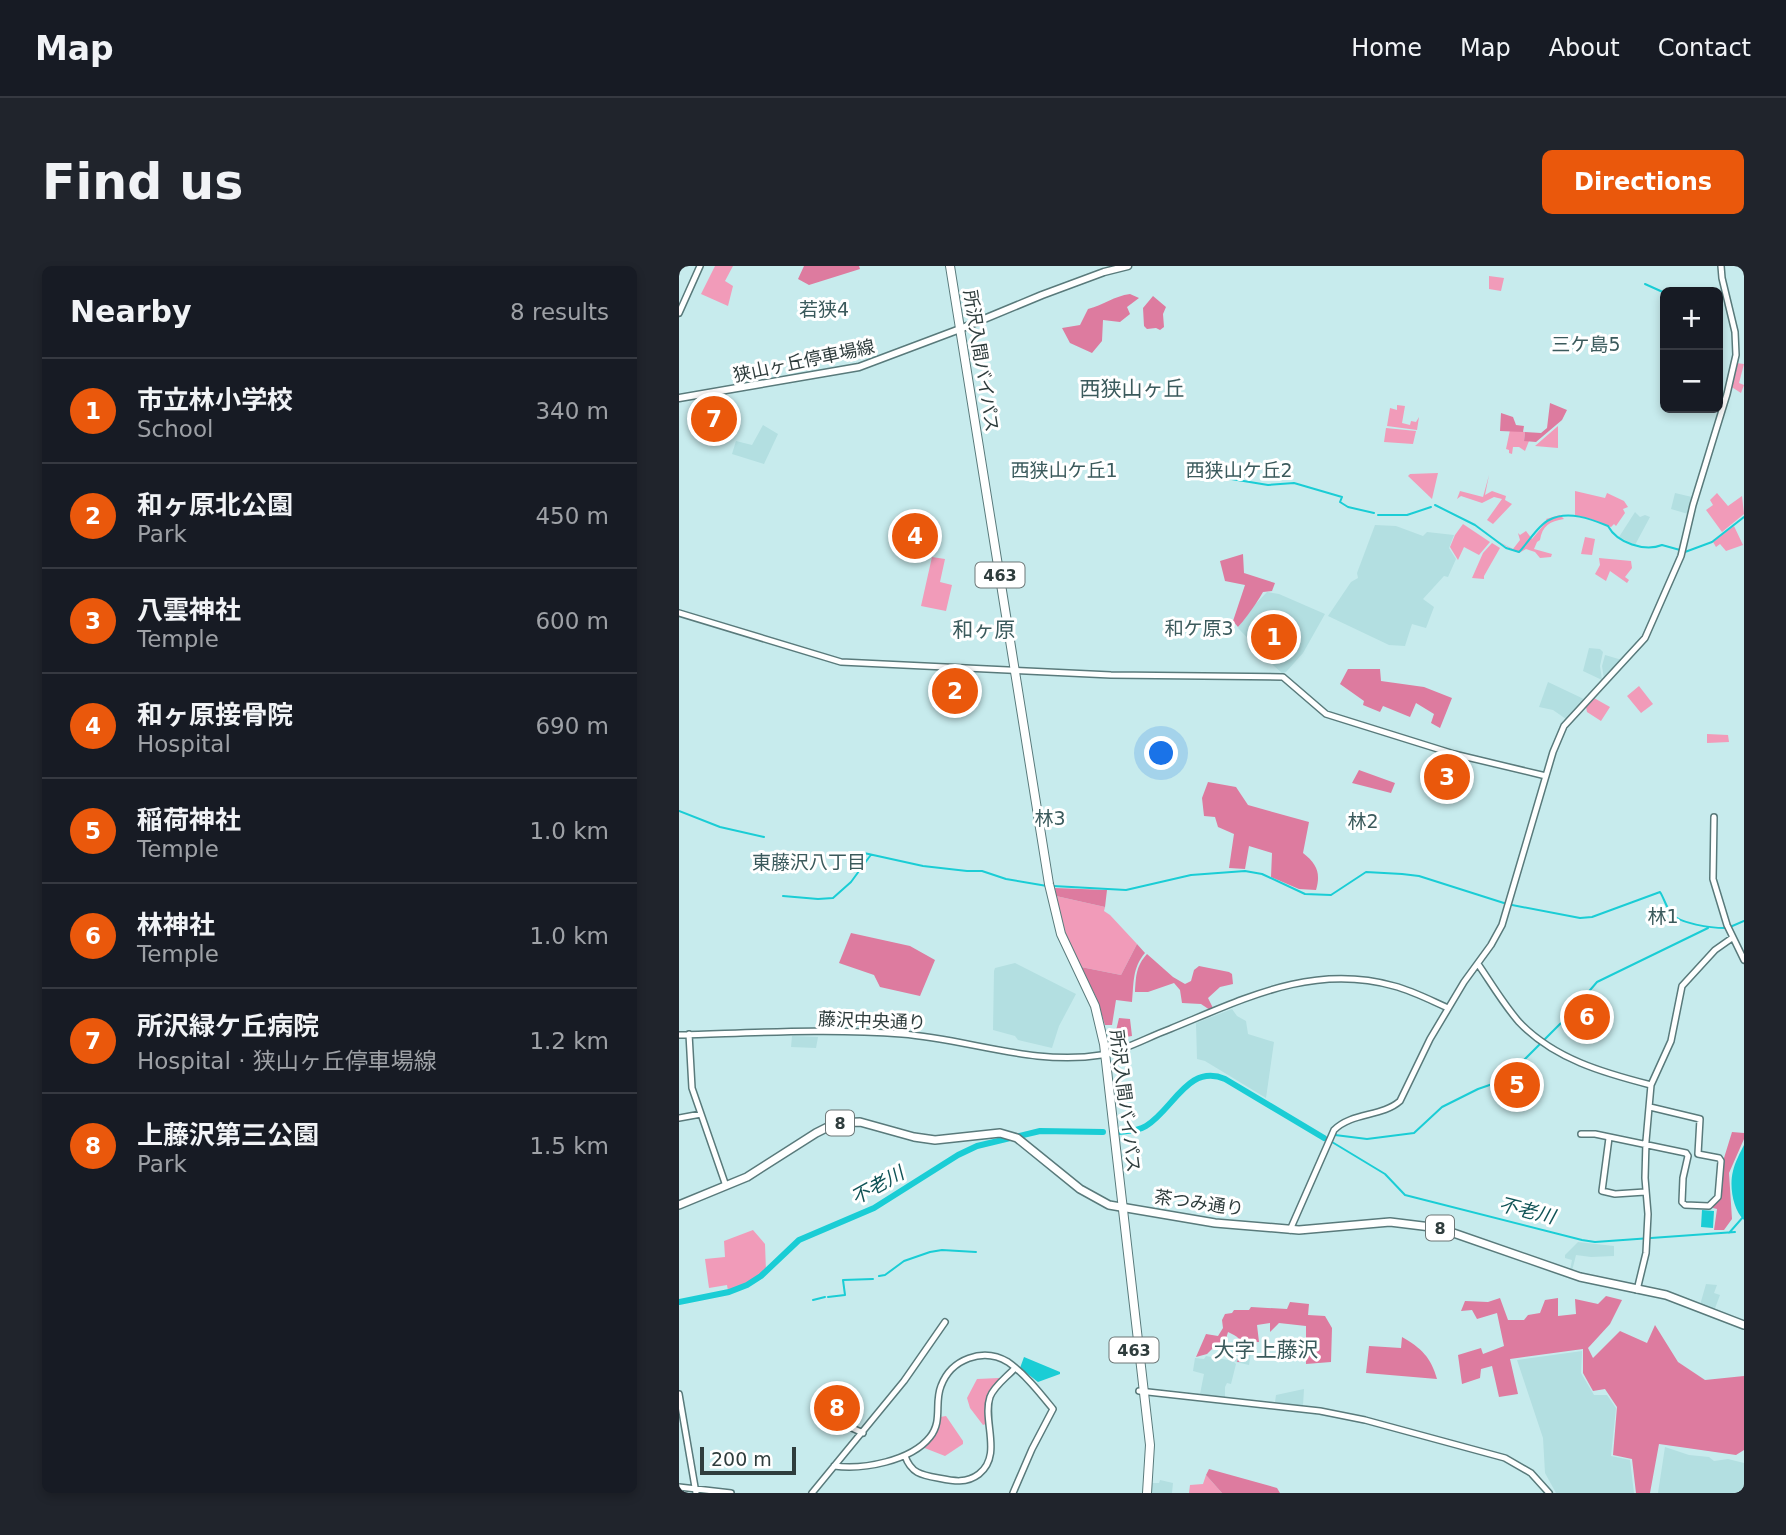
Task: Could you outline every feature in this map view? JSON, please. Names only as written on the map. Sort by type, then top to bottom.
[{"type":"highway","name":"所沢入間バイパス","points":[[947,266],[1056,936],[1090,1007],[1103,1054],[1141,1391],[1145,1493]]},
{"type":"main road","name":"狭山ヶ丘停車場線","points":[[679,398],[859,367],[1042,295],[1128,266]]},
{"type":"main road","name":"茶つみ通り","points":[[679,1205],[747,1177],[837,1124],[852,1121],[935,1140],[989,1133],[1007,1134],[1025,1144],[1087,1194],[1120,1207],[1215,1223],[1290,1230],[1390,1222],[1439,1228],[1580,1278],[1676,1298],[1744,1325]]},
{"type":"street","points":[[679,313],[700,266]]},
{"type":"street","points":[[1290,1230],[1334,1130],[1343,1122],[1393,1107],[1400,1101],[1416,1063],[1448,1008],[1498,933],[1553,752],[1564,726],[1645,638],[1681,556],[1736,355],[1735,332],[1721,278],[1721,266]]},
{"type":"street","points":[[679,613],[841,662],[1111,675],[1283,677],[1321,711],[1331,716],[1454,754],[1546,776]]},
{"type":"street","points":[[1714,817],[1713,879],[1733,938],[1744,960]]},
{"type":"street","points":[[1637,1290],[1644,1266],[1646,1239],[1646,1145],[1651,1085],[1671,1041],[1682,986],[1715,950],[1733,938]]},
{"type":"street","points":[[1478,964],[1517,1020],[1541,1042],[1590,1067],[1651,1085]]},
{"type":"street","name":"藤沢中央通り","points":[[679,1035],[901,1034],[1027,1054],[1072,1057],[1103,1054],[1263,992],[1305,981],[1331,978],[1375,981],[1407,990],[1448,1008]]},
{"type":"street","points":[[689,1034],[689,1077],[726,1186]]},
{"type":"street","points":[[1581,1134],[1687,1154],[1683,1204],[1707,1206],[1715,1201],[1718,1197],[1721,1161],[1719,1158],[1698,1154],[1700,1119],[1650,1107]]},
{"type":"street","points":[[679,1118],[701,1114]]},
{"type":"street","points":[[1609,1138],[1602,1191],[1615,1194],[1646,1192]]},
{"type":"street","points":[[812,1493],[904,1381],[945,1322]]},
{"type":"street","points":[[834,1466],[863,1466],[905,1456],[920,1447],[933,1432],[939,1418],[940,1388],[947,1374],[957,1363],[971,1357],[996,1358],[1015,1368],[1053,1409],[1013,1493]]},
{"type":"street","points":[[905,1456],[909,1467],[919,1474],[956,1481],[981,1473],[989,1462],[991,1452],[990,1399],[994,1390],[1015,1368]]},
{"type":"street","points":[[1141,1391],[1320,1411],[1365,1420],[1505,1458],[1531,1473],[1549,1493]]},
{"type":"street","points":[[679,1394],[696,1491]]},
{"type":"street","points":[[821,1411],[863,1433]]},
{"type":"street","points":[[679,1487],[731,1493]]},
{"type":"shaded area","points":[[715,266],[733,266],[725,281],[733,286],[728,306],[701,294]]},
{"type":"shaded area","points":[[804,266],[859,266],[860,269],[809,285],[798,279]]},
{"type":"shaded area","points":[[1489,276],[1504,278],[1501,291],[1489,289]]},
{"type":"shaded area","points":[[1130,294],[1139,298],[1127,307],[1130,314],[1120,322],[1103,320],[1102,341],[1092,353],[1070,343],[1062,328],[1080,325],[1088,309]]},
{"type":"shaded area","points":[[1153,296],[1166,307],[1163,314],[1164,327],[1160,330],[1147,329],[1144,326],[1143,308]]},
{"type":"shaded area","points":[[1736,363],[1744,364],[1739,383],[1744,385],[1741,393],[1730,386]]},
{"type":"shaded area","points":[[1550,403],[1567,410],[1562,420],[1536,442],[1524,441],[1525,432],[1541,433],[1547,428]]},
{"type":"shaded area","points":[[1397,405],[1405,406],[1402,423],[1410,425],[1411,421],[1416,422],[1419,417],[1417,430],[1387,426],[1390,408],[1397,410]]},
{"type":"shaded area","points":[[1501,413],[1513,417],[1516,425],[1524,426],[1523,432],[1500,431]]},
{"type":"shaded area","points":[[763,425],[778,434],[764,464],[732,454],[736,441],[752,445]]},
{"type":"shaded area","points":[[1558,426],[1558,448],[1535,446]]},
{"type":"shaded area","points":[[1386,428],[1416,431],[1413,444],[1384,442]]},
{"type":"shaded area","points":[[1510,430],[1525,432],[1524,441],[1529,441],[1525,451],[1513,447],[1512,454],[1506,449]]},
{"type":"shaded area","points":[[1438,473],[1432,499],[1408,476],[1410,474]]},
{"type":"shaded area","points":[[1489,475],[1485,495],[1492,491],[1506,496],[1505,500],[1512,504],[1493,524],[1487,520],[1502,499],[1494,497],[1482,503],[1461,496],[1457,499],[1460,491],[1483,497]]},
{"type":"shaded area","points":[[1575,491],[1605,498],[1607,493],[1624,501],[1628,507],[1623,509],[1625,513],[1616,526],[1614,524],[1611,527],[1575,516]]},
{"type":"shaded area","points":[[1675,493],[1692,497],[1688,514],[1671,509]]},
{"type":"shaded area","points":[[1717,493],[1728,506],[1742,496],[1744,514],[1722,532],[1706,510],[1713,505],[1710,500]]},
{"type":"shaded area","points":[[1635,512],[1640,517],[1650,517],[1635,545],[1619,537]]},
{"type":"shaded area","points":[[1560,515],[1564,519],[1548,525],[1534,549],[1552,554],[1551,557],[1540,558],[1535,552],[1526,549],[1519,553],[1493,539],[1513,549],[1520,540],[1518,533],[1520,535],[1526,531],[1532,539],[1546,519]]},
{"type":"shaded area","points":[[1463,524],[1490,542],[1479,555],[1464,547],[1458,560],[1450,547]]},
{"type":"shaded area","points":[[1375,525],[1396,526],[1423,536],[1427,532],[1454,535],[1449,548],[1456,559],[1448,577],[1444,576],[1423,599],[1434,607],[1426,628],[1412,624],[1405,646],[1389,645],[1328,616],[1351,582],[1358,578],[1357,573]]},
{"type":"shaded area","points":[[1734,526],[1743,545],[1726,551],[1720,544],[1716,547],[1713,542]]},
{"type":"shaded area","points":[[1585,537],[1595,539],[1592,555],[1581,554]]},
{"type":"shaded area","points":[[1492,543],[1500,548],[1484,579],[1472,578],[1483,553]]},
{"type":"shaded area","points":[[1243,554],[1244,573],[1275,583],[1272,591],[1263,592],[1238,627],[1233,621],[1245,585],[1225,581],[1220,561]]},
{"type":"shaded area","points":[[932,557],[945,559],[940,582],[952,585],[946,611],[921,606]]},
{"type":"shaded area","points":[[1599,558],[1631,561],[1632,568],[1625,577],[1629,580],[1627,583],[1610,571],[1606,581],[1595,574],[1600,565]]},
{"type":"shaded area","points":[[1267,592],[1279,594],[1325,614],[1303,653],[1282,673],[1238,628],[1247,613]]},
{"type":"shaded area","points":[[1589,648],[1603,652],[1600,666],[1602,680],[1583,671]]},
{"type":"shaded area","points":[[1605,655],[1622,660],[1604,679],[1602,666]]},
{"type":"shaded area","points":[[1348,669],[1380,669],[1381,681],[1424,687],[1452,698],[1440,728],[1431,723],[1434,714],[1416,703],[1410,717],[1383,706],[1380,712],[1363,705],[1364,701],[1340,684]]},
{"type":"shaded area","points":[[1548,682],[1586,700],[1566,719],[1553,710],[1539,707]]},
{"type":"shaded area","points":[[1639,686],[1653,704],[1641,713],[1627,696]]},
{"type":"shaded area","points":[[1594,698],[1610,707],[1601,721],[1587,712],[1586,707]]},
{"type":"shaded area","points":[[1707,734],[1728,735],[1729,742],[1707,743]]},
{"type":"shaded area","points":[[1359,770],[1395,783],[1391,793],[1352,783]]},
{"type":"shaded area","points":[[1208,782],[1236,787],[1248,805],[1309,822],[1303,853],[1317,869],[1316,890],[1299,889],[1271,877],[1272,853],[1249,846],[1245,869],[1229,868],[1234,834],[1218,827],[1215,817],[1204,816],[1202,798]]},
{"type":"shaded area","points":[[1055,888],[1107,890],[1105,907],[1056,896]]},
{"type":"shaded area","points":[[1056,896],[1105,907],[1104,911],[1137,944],[1121,975],[1081,967],[1066,935]]},
{"type":"shaded area","points":[[851,933],[910,946],[935,960],[920,996],[880,987],[874,975],[839,963]]},
{"type":"shaded area","points":[[1137,944],[1145,953],[1136,970],[1132,1002],[1116,1000],[1112,1025],[1105,1025],[1096,997],[1081,967],[1121,975]]},
{"type":"shaded area","points":[[1147,954],[1185,984],[1191,981],[1194,970],[1199,966],[1229,972],[1232,974],[1233,984],[1220,987],[1208,998],[1213,1008],[1210,1010],[1201,1004],[1182,1003],[1180,990],[1174,983],[1148,992],[1135,992],[1136,976]]},
{"type":"shaded area","points":[[1015,963],[1076,994],[1059,1026],[1052,1048],[1018,1040],[1015,1036],[993,1030],[994,971],[995,968]]},
{"type":"shaded area","points":[[1232,1009],[1246,1021],[1248,1034],[1274,1042],[1266,1098],[1205,1061],[1197,1059],[1196,1023]]},
{"type":"shaded area","points":[[1119,1018],[1130,1019],[1132,1036],[1114,1039]]},
{"type":"shaded area","points":[[792,1036],[818,1037],[816,1048],[791,1047]]},
{"type":"shaded area","points":[[1732,1132],[1744,1133],[1744,1139],[1729,1173],[1732,1219],[1724,1230],[1714,1230],[1717,1209],[1709,1207],[1720,1198],[1724,1158]]},
{"type":"shaded area","points":[[753,1230],[765,1244],[766,1271],[746,1285],[728,1291],[727,1285],[709,1288],[705,1259],[725,1257],[724,1241]]},
{"type":"shaded area","points":[[1578,1242],[1614,1246],[1614,1256],[1576,1255],[1572,1271],[1572,1260],[1565,1258],[1565,1255]]},
{"type":"shaded area","points":[[1706,1284],[1717,1285],[1714,1293],[1720,1295],[1714,1311],[1700,1305]]},
{"type":"shaded area","points":[[1606,1296],[1622,1300],[1610,1324],[1588,1348],[1593,1358],[1620,1331],[1647,1343],[1655,1325],[1678,1362],[1705,1380],[1744,1376],[1744,1450],[1736,1455],[1659,1444],[1650,1493],[1636,1493],[1632,1459],[1613,1455],[1617,1407],[1605,1389],[1593,1391],[1583,1373],[1583,1349],[1510,1359],[1518,1394],[1499,1397],[1492,1366],[1481,1369],[1480,1378],[1462,1384],[1458,1355],[1481,1348],[1483,1354],[1504,1346],[1497,1313],[1477,1319],[1472,1310],[1461,1311],[1465,1301],[1488,1302],[1500,1298],[1508,1320],[1524,1320],[1528,1315],[1540,1313],[1545,1300],[1558,1298],[1558,1316],[1576,1314],[1575,1299],[1598,1304]]},
{"type":"shaded area","points":[[1290,1302],[1309,1304],[1308,1315],[1325,1316],[1332,1328],[1331,1362],[1306,1364],[1306,1326],[1279,1323],[1270,1332],[1270,1323],[1257,1325],[1259,1342],[1252,1342],[1242,1362],[1237,1362],[1242,1347],[1240,1341],[1228,1332],[1223,1349],[1212,1349],[1207,1354],[1196,1357],[1206,1334],[1218,1336],[1223,1328],[1222,1320],[1225,1314],[1234,1310],[1249,1310],[1251,1307],[1287,1309]]},
{"type":"shaded area","points":[[1255,1312],[1257,1346],[1252,1346],[1249,1365],[1236,1362],[1231,1357],[1233,1347],[1243,1344],[1241,1335]]},
{"type":"shaded area","points":[[1402,1337],[1424,1354],[1437,1379],[1366,1373],[1369,1346],[1401,1348]]},
{"type":"shaded area","points":[[1582,1351],[1581,1373],[1594,1395],[1607,1395],[1616,1408],[1611,1456],[1630,1460],[1634,1493],[1556,1493],[1545,1473],[1543,1438],[1517,1360]]},
{"type":"shaded area","points":[[1206,1356],[1233,1361],[1236,1364],[1231,1384],[1227,1383],[1225,1387],[1225,1397],[1200,1394],[1204,1374],[1193,1371],[1195,1358],[1204,1359]]},
{"type":"shaded area","points":[[999,1378],[1001,1381],[991,1392],[988,1423],[983,1425],[970,1408],[967,1398],[977,1379]]},
{"type":"shaded area","points":[[1304,1389],[1303,1406],[1275,1402],[1276,1395]]},
{"type":"shaded area","points":[[847,1390],[857,1398],[839,1419],[823,1411],[835,1398]]},
{"type":"shaded area","points":[[946,1416],[963,1444],[945,1456],[922,1447],[940,1417]]},
{"type":"shaded area","points":[[1665,1447],[1689,1455],[1709,1457],[1714,1461],[1728,1459],[1744,1463],[1744,1493],[1658,1493]]},
{"type":"shaded area","points":[[1209,1469],[1277,1488],[1280,1493],[1222,1493],[1206,1475]]},
{"type":"shaded area","points":[[1206,1475],[1222,1493],[1189,1493],[1190,1485],[1203,1484]]},
{"type":"shaded area","points":[[1160,1480],[1173,1483],[1172,1493],[1151,1493],[1152,1483],[1159,1483]]},
{"type":"water","points":[[1744,1145],[1744,1220],[1735,1204],[1731,1184],[1734,1168]]},
{"type":"water","points":[[1702,1210],[1714,1211],[1713,1228],[1701,1227]]},
{"type":"water","points":[[1024,1357],[1060,1374],[1038,1382],[1020,1368]]},
{"type":"waterway","points":[[1645,284],[1660,291]]},
{"type":"waterway","points":[[1207,475],[1268,485],[1294,483],[1342,497],[1340,502],[1348,507],[1374,513]]},
{"type":"waterway","points":[[1435,505],[1475,525],[1506,548],[1519,552],[1545,522],[1564,516],[1587,518],[1608,526],[1618,537],[1640,547],[1662,545],[1680,550]]},
{"type":"waterway","points":[[1378,515],[1407,515],[1431,507]]},
{"type":"waterway","points":[[1685,552],[1712,542],[1744,517]]},
{"type":"waterway","points":[[679,811],[720,827],[764,837]]},
{"type":"waterway","points":[[864,853],[923,866],[982,871],[1006,879],[1047,886]]},
{"type":"waterway","points":[[783,896],[833,898],[851,882],[870,856]]},
{"type":"waterway","points":[[1053,886],[1126,890],[1191,875],[1245,871],[1262,874],[1305,894],[1331,895],[1366,872],[1402,874],[1419,876],[1507,904],[1580,918],[1592,917],[1660,892],[1675,917],[1696,925],[1725,928]]},
{"type":"waterway","points":[[1730,927],[1744,921]]},
{"type":"waterway","points":[[1335,1135],[1367,1139],[1414,1133],[1442,1107],[1478,1089],[1504,1080],[1567,1017],[1597,982],[1708,928]]},
{"type":"waterway","name":"不老川","points":[[1119,1132],[1146,1126],[1191,1083],[1201,1077],[1212,1076],[1225,1079],[1324,1138]]},
{"type":"waterway","name":"不老川","points":[[679,1302],[729,1292],[747,1285],[761,1276],[799,1240],[874,1208],[977,1146],[1040,1131],[1103,1132]]},
{"type":"waterway","name":"不老川","points":[[1332,1142],[1385,1174],[1405,1195],[1582,1240],[1595,1242],[1735,1232]]},
{"type":"waterway","points":[[1729,1233],[1744,1216]]},
{"type":"waterway","points":[[879,1276],[885,1275],[904,1261],[930,1252],[976,1252]]},
{"type":"waterway","points":[[828,1297],[845,1295],[843,1280],[873,1279]]},
{"type":"waterway","points":[[813,1300],[825,1297]]},
{"type":"place","name":"所沢緑ケ丘病院","points":[[714,419]]},
{"type":"place","name":"和ヶ原接骨院","points":[[915,536]]},
{"type":"place","name":"市立林小学校","points":[[1274,637]]},
{"type":"place","name":"和ヶ原北公園","points":[[955,691]]},
{"type":"place","name":"八雲神社","points":[[1447,777]]},
{"type":"place","name":"林神社","points":[[1587,1017]]},
{"type":"place","name":"稲荷神社","points":[[1517,1085]]},
{"type":"place","name":"上藤沢第三公園","points":[[837,1408]]},
{"type":"district","name":"若狭4","points":[[824,309]]},
{"type":"district","name":"三ケ島5","points":[[1586,344]]},
{"type":"district","name":"西狭山ヶ丘","points":[[1132,389]]},
{"type":"district","name":"西狭山ケ丘1","points":[[1064,470]]},
{"type":"district","name":"西狭山ケ丘2","points":[[1239,470]]},
{"type":"district","name":"和ケ原3","points":[[1199,628]]},
{"type":"district","name":"和ヶ原","points":[[984,630]]},
{"type":"district","name":"林3","points":[[1050,818]]},
{"type":"district","name":"林2","points":[[1363,821]]},
{"type":"district","name":"東藤沢八丁目","points":[[809,862]]},
{"type":"district","name":"林1","points":[[1663,916]]},
{"type":"district","name":"大字上藤沢","points":[[1266,1350]]}]
